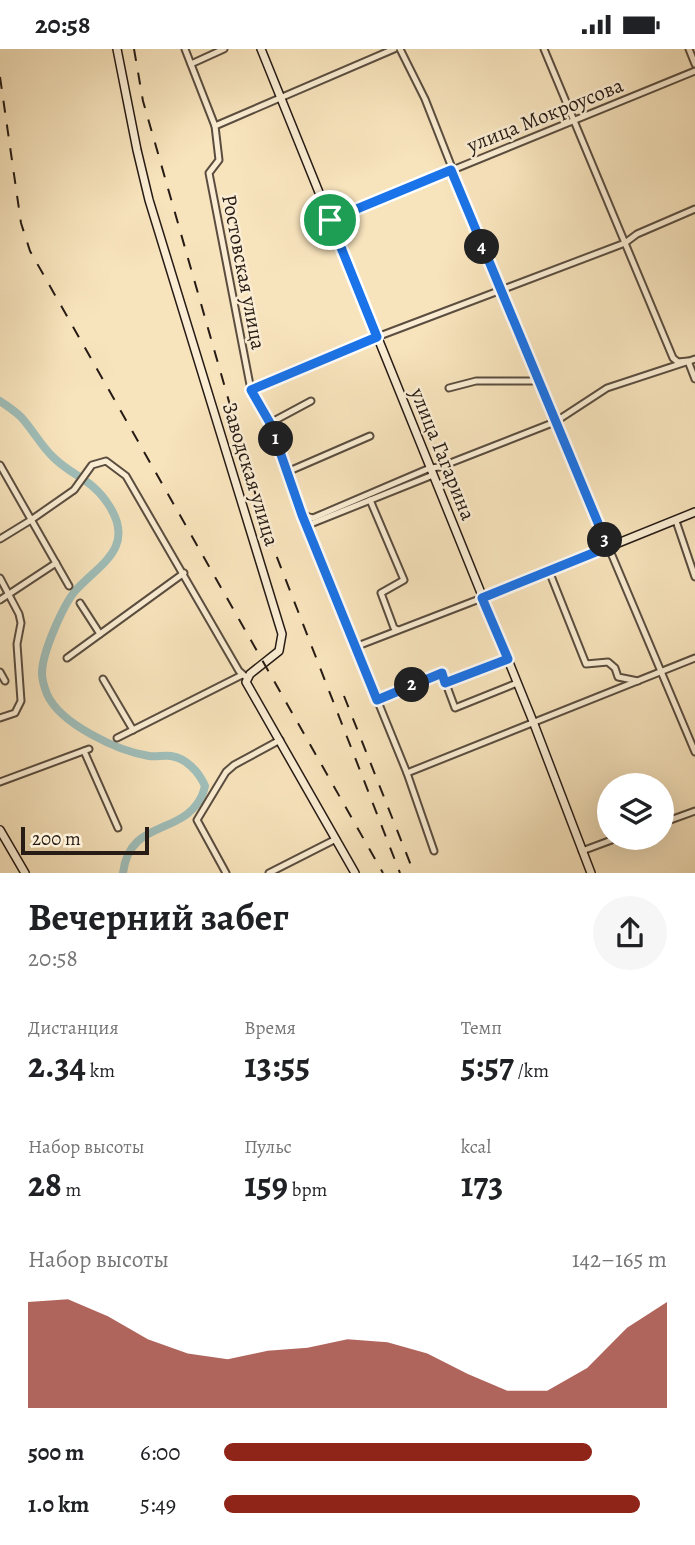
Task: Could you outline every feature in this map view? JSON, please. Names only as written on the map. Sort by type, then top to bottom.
[{"type":"main road","name":"Заводская улица","points":[[117,49],[149,201],[282,634],[282,644],[276,655],[244,676]]},
{"type":"main road","name":"улица Гагарина","points":[[261,49],[508,659],[591,873]]},
{"type":"main road","points":[[482,598],[695,512]]},
{"type":"main road","points":[[244,676],[355,873]]},
{"type":"main road","points":[[0,830],[25,873]]},
{"type":"street","name":"Ростовская улица","points":[[185,49],[215,126],[219,160],[209,173],[251,390],[270,423],[307,529],[407,773],[434,851]]},
{"type":"street","points":[[191,64],[224,49]]},
{"type":"street","points":[[215,126],[394,49]]},
{"type":"street","points":[[400,49],[425,99],[500,290],[695,752]]},
{"type":"street","points":[[544,49],[673,358],[678,362],[691,360]]},
{"type":"street","points":[[689,49],[695,64]]},
{"type":"street","name":"улица Мокроусова","points":[[330,220],[695,71]]},
{"type":"street","points":[[251,390],[377,337],[625,243],[637,234],[695,209]]},
{"type":"street","points":[[691,360],[695,379]]},
{"type":"street","points":[[307,529],[313,523],[440,467],[555,422],[607,389],[691,360]]},
{"type":"street","points":[[449,388],[476,381],[538,381]]},
{"type":"street","points":[[270,423],[311,401]]},
{"type":"street","points":[[287,472],[370,436]]},
{"type":"street","points":[[0,539],[74,490],[92,465],[106,461],[126,476],[184,573],[244,676],[117,738]]},
{"type":"street","points":[[0,465],[69,586]]},
{"type":"street","points":[[302,515],[313,518],[431,472]]},
{"type":"street","points":[[370,500],[404,580],[381,593],[394,628],[398,630]]},
{"type":"street","points":[[676,521],[695,577]]},
{"type":"street","points":[[0,600],[56,563]]},
{"type":"street","points":[[549,571],[586,664],[608,663],[615,668],[618,677],[638,681]]},
{"type":"street","points":[[67,658],[184,573]]},
{"type":"street","points":[[0,578],[21,623],[17,644],[21,701],[15,713],[0,718]]},
{"type":"street","points":[[355,647],[482,598]]},
{"type":"street","points":[[80,603],[100,634]]},
{"type":"street","points":[[407,773],[695,658]]},
{"type":"street","points":[[445,683],[508,659]]},
{"type":"street","points":[[0,672],[5,681]]},
{"type":"street","points":[[377,700],[442,673],[455,708],[517,683]]},
{"type":"street","points":[[103,679],[134,730]]},
{"type":"street","points":[[226,873],[197,820],[226,772],[280,740]]},
{"type":"street","points":[[0,782],[87,750],[118,828]]},
{"type":"street","points":[[674,819],[695,811]]},
{"type":"street","points":[[269,873],[336,839]]},
{"type":"street","points":[[582,851],[597,845]]},
{"type":"waterway","points":[[0,401],[21,417],[54,458],[97,490],[117,521],[117,544],[104,563],[76,590],[54,630],[45,654],[42,673],[47,694],[64,716],[91,734],[136,753],[171,756],[182,760],[196,771],[205,786],[200,799],[190,812],[144,836],[134,845],[127,856],[123,873]]},
{"type":"railway","points":[[134,49],[143,101],[264,524],[400,873]]},
{"type":"railway","points":[[0,77],[21,223],[30,251],[383,873]]},
{"type":"railway","points":[[344,696],[414,873]]},
{"type":"route","points":[[451,170],[608,547],[482,598],[508,659],[445,683],[442,673],[377,700],[302,515],[270,423],[251,390],[377,337],[330,220],[451,170]]}]
